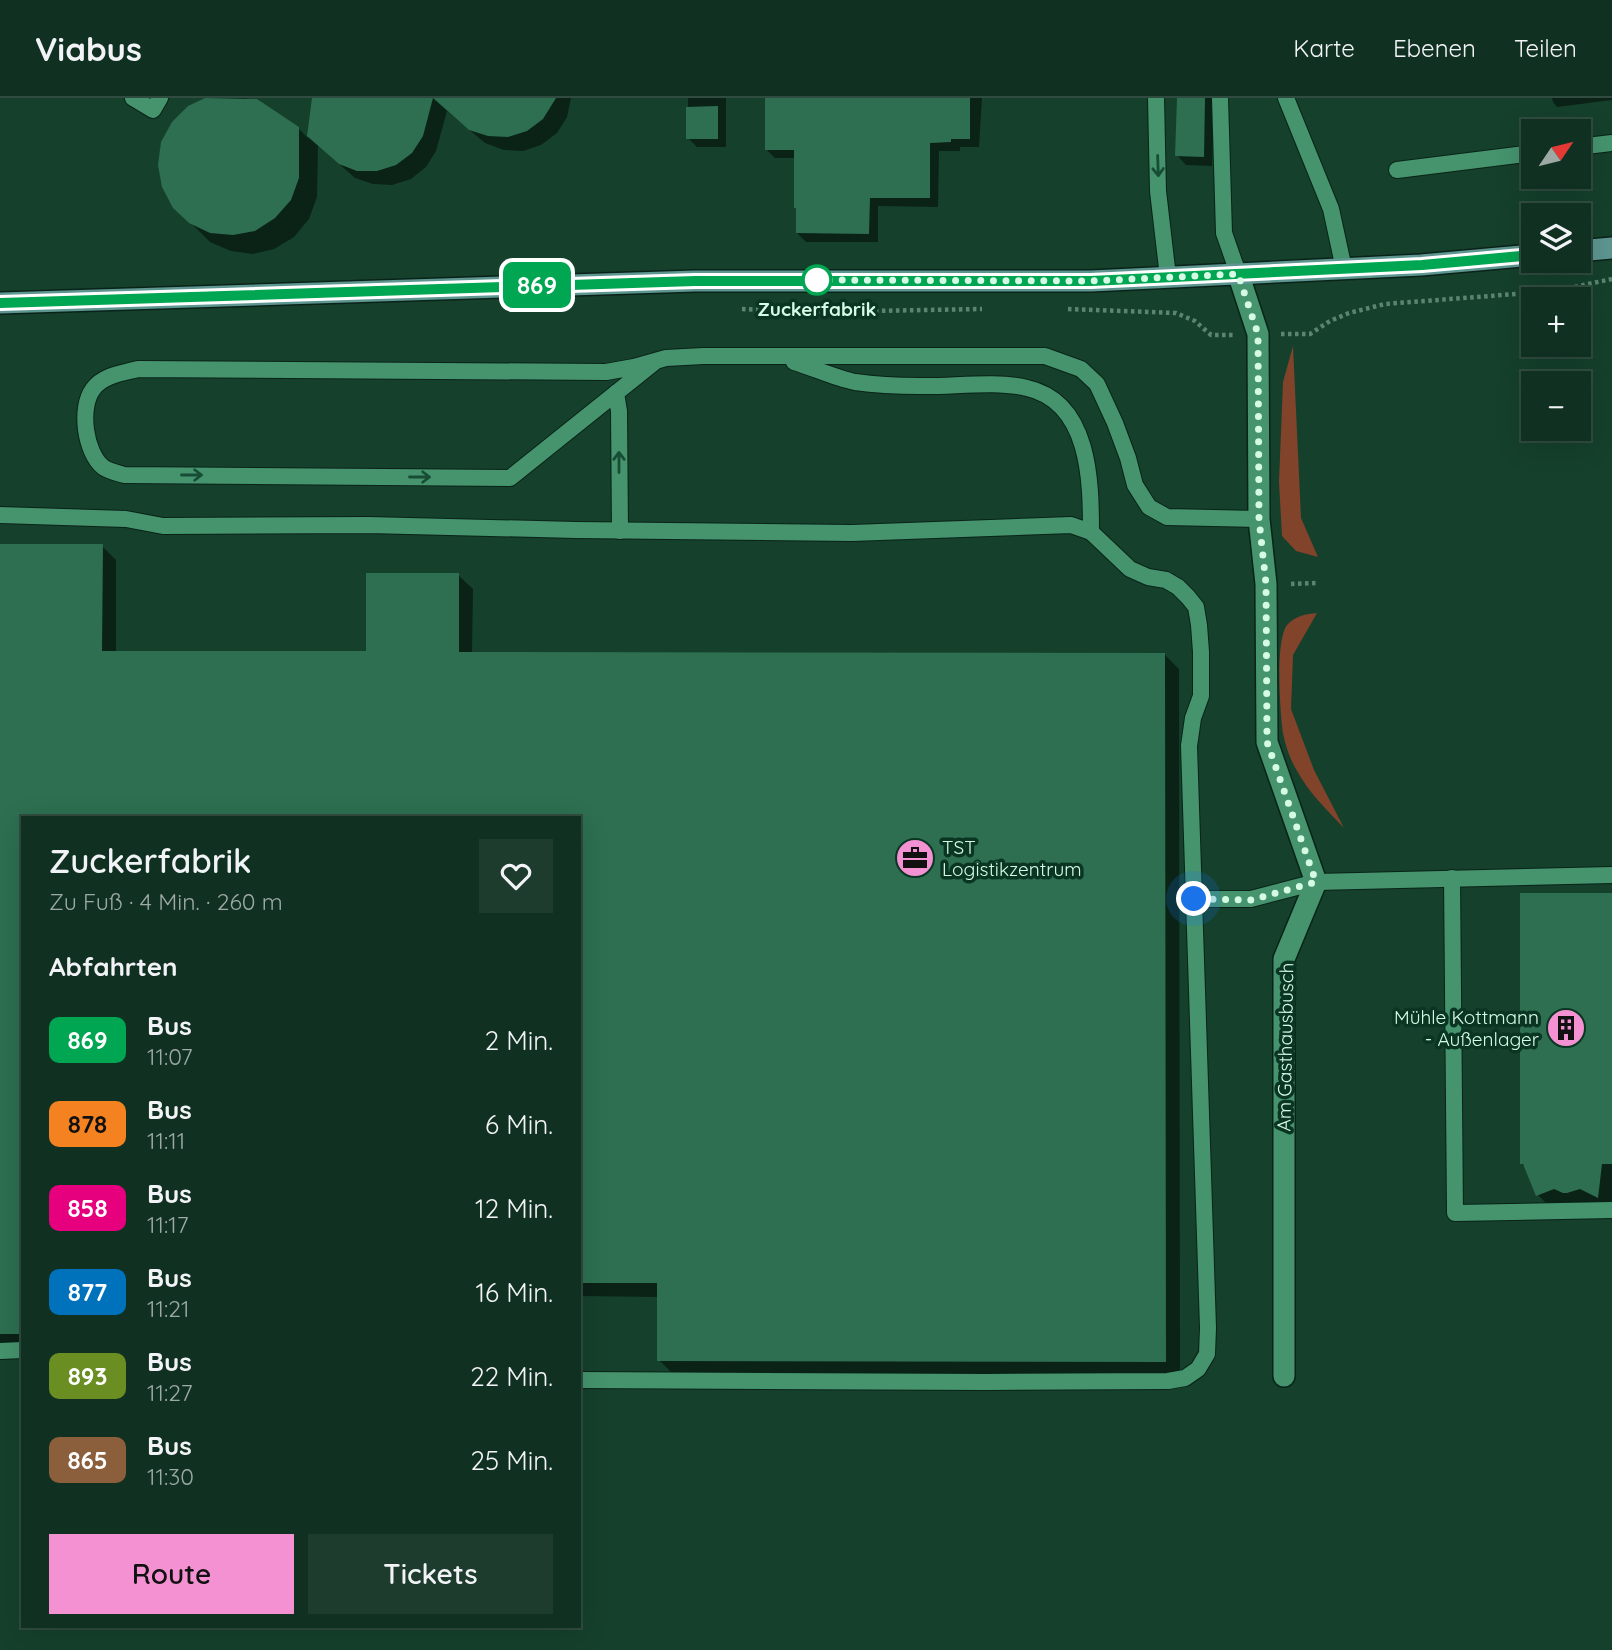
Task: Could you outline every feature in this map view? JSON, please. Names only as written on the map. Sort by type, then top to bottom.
[{"type":"street","points":[[1591,250],[1612,248]]},
{"type":"street","points":[[0,303],[695,281],[1091,281],[1422,265],[1521,256]]},
{"type":"street","points":[[1238,274],[1258,334],[1259,519],[1266,584],[1267,742],[1316,882]]},
{"type":"street","name":"Am Gasthausbusch","points":[[1284,1376],[1284,959],[1316,882]]},
{"type":"lane","points":[[133,98],[153,110],[160,98]]},
{"type":"lane","points":[[1156,98],[1158,191],[1168,277]]},
{"type":"lane","points":[[1220,98],[1224,233],[1238,274]]},
{"type":"lane","points":[[1286,98],[1331,209],[1343,269]]},
{"type":"lane","points":[[1591,145],[1612,143]]},
{"type":"lane","points":[[1397,170],[1521,154]]},
{"type":"lane","points":[[656,361],[510,478],[124,475],[104,468],[92,452],[86,432],[85,414],[93,389],[108,377],[138,369],[606,372],[666,358],[703,356],[1045,356],[1081,369],[1097,384],[1115,423],[1135,485],[1149,507],[1167,517],[1259,519]]},
{"type":"lane","points":[[778,357],[854,382],[920,386],[993,385],[1027,388],[1047,396],[1064,410],[1077,428],[1087,462],[1091,532]]},
{"type":"lane","points":[[616,393],[620,411],[620,531]]},
{"type":"lane","points":[[0,515],[126,519],[163,526],[368,525],[852,533],[1071,524],[1091,532],[1130,569],[1148,577],[1166,580],[1178,587],[1196,607],[1200,639],[1201,696],[1193,718],[1189,746],[1208,1328],[1207,1354],[1198,1369],[1185,1378],[1168,1381],[581,1380]]},
{"type":"lane","points":[[1194,899],[1251,900],[1316,882],[1612,875]]},
{"type":"lane","points":[[1452,878],[1455,1213],[1612,1210]]},
{"type":"lane","points":[[0,1351],[21,1350]]},
{"type":"path","points":[[1059,309],[1176,313],[1195,321],[1211,335],[1310,334],[1349,313],[1385,304],[1555,292],[1612,279]]},
{"type":"path","points":[[742,309],[811,312],[992,309]]},
{"type":"shaded area","points":[[1293,346],[1301,518],[1318,557],[1296,551],[1282,536],[1279,482],[1283,382]]},
{"type":"shaded area","points":[[1317,613],[1293,655],[1291,709],[1314,770],[1344,828],[1301,777],[1286,747],[1283,733],[1279,677],[1283,633],[1294,619]]},
{"type":"building","points":[[205,98],[257,99],[299,127],[299,178],[291,200],[275,218],[255,231],[233,235],[210,233],[189,223],[173,208],[162,187],[158,165],[161,142],[172,122],[188,106]]},
{"type":"building","points":[[312,98],[433,98],[423,136],[412,153],[396,165],[377,171],[357,171],[339,164],[307,136]]},
{"type":"building","points":[[433,98],[556,98],[543,119],[527,131],[508,137],[488,136],[469,130]]},
{"type":"building","points":[[765,98],[970,98],[970,139],[930,143],[930,198],[870,198],[869,234],[796,233],[794,150],[765,150]]},
{"type":"building","points":[[1177,98],[1205,98],[1204,157],[1175,156]]},
{"type":"building","points":[[718,106],[718,139],[686,139],[686,107]]},
{"type":"building","points":[[0,544],[103,544],[102,651],[366,651],[366,573],[459,573],[459,652],[1165,653],[1166,1362],[657,1361],[657,1283],[581,1283],[581,816],[21,816],[21,1334],[0,1334]]},
{"type":"building","name":"Mühle Kottmann - Außenlager","points":[[1520,893],[1612,893],[1612,1164],[1602,1164],[1598,1198],[1580,1189],[1563,1193],[1554,1189],[1536,1196],[1523,1164],[1520,1164]]},
{"type":"bus line","name":"869","points":[[0,303],[695,281],[1091,281],[1422,265],[1521,256]]},
{"type":"place","name":"Zuckerfabrik","points":[[817,280]]},
{"type":"place","name":"TST Logistikzentrum","points":[[915,858]]},
{"type":"place","name":"Mühle Kottmann - Außenlager","points":[[1566,1028]]},
{"type":"route","points":[[817,280],[1091,281],[1238,274],[1258,334],[1259,519],[1266,584],[1267,742],[1316,882],[1251,900],[1194,899]]}]
